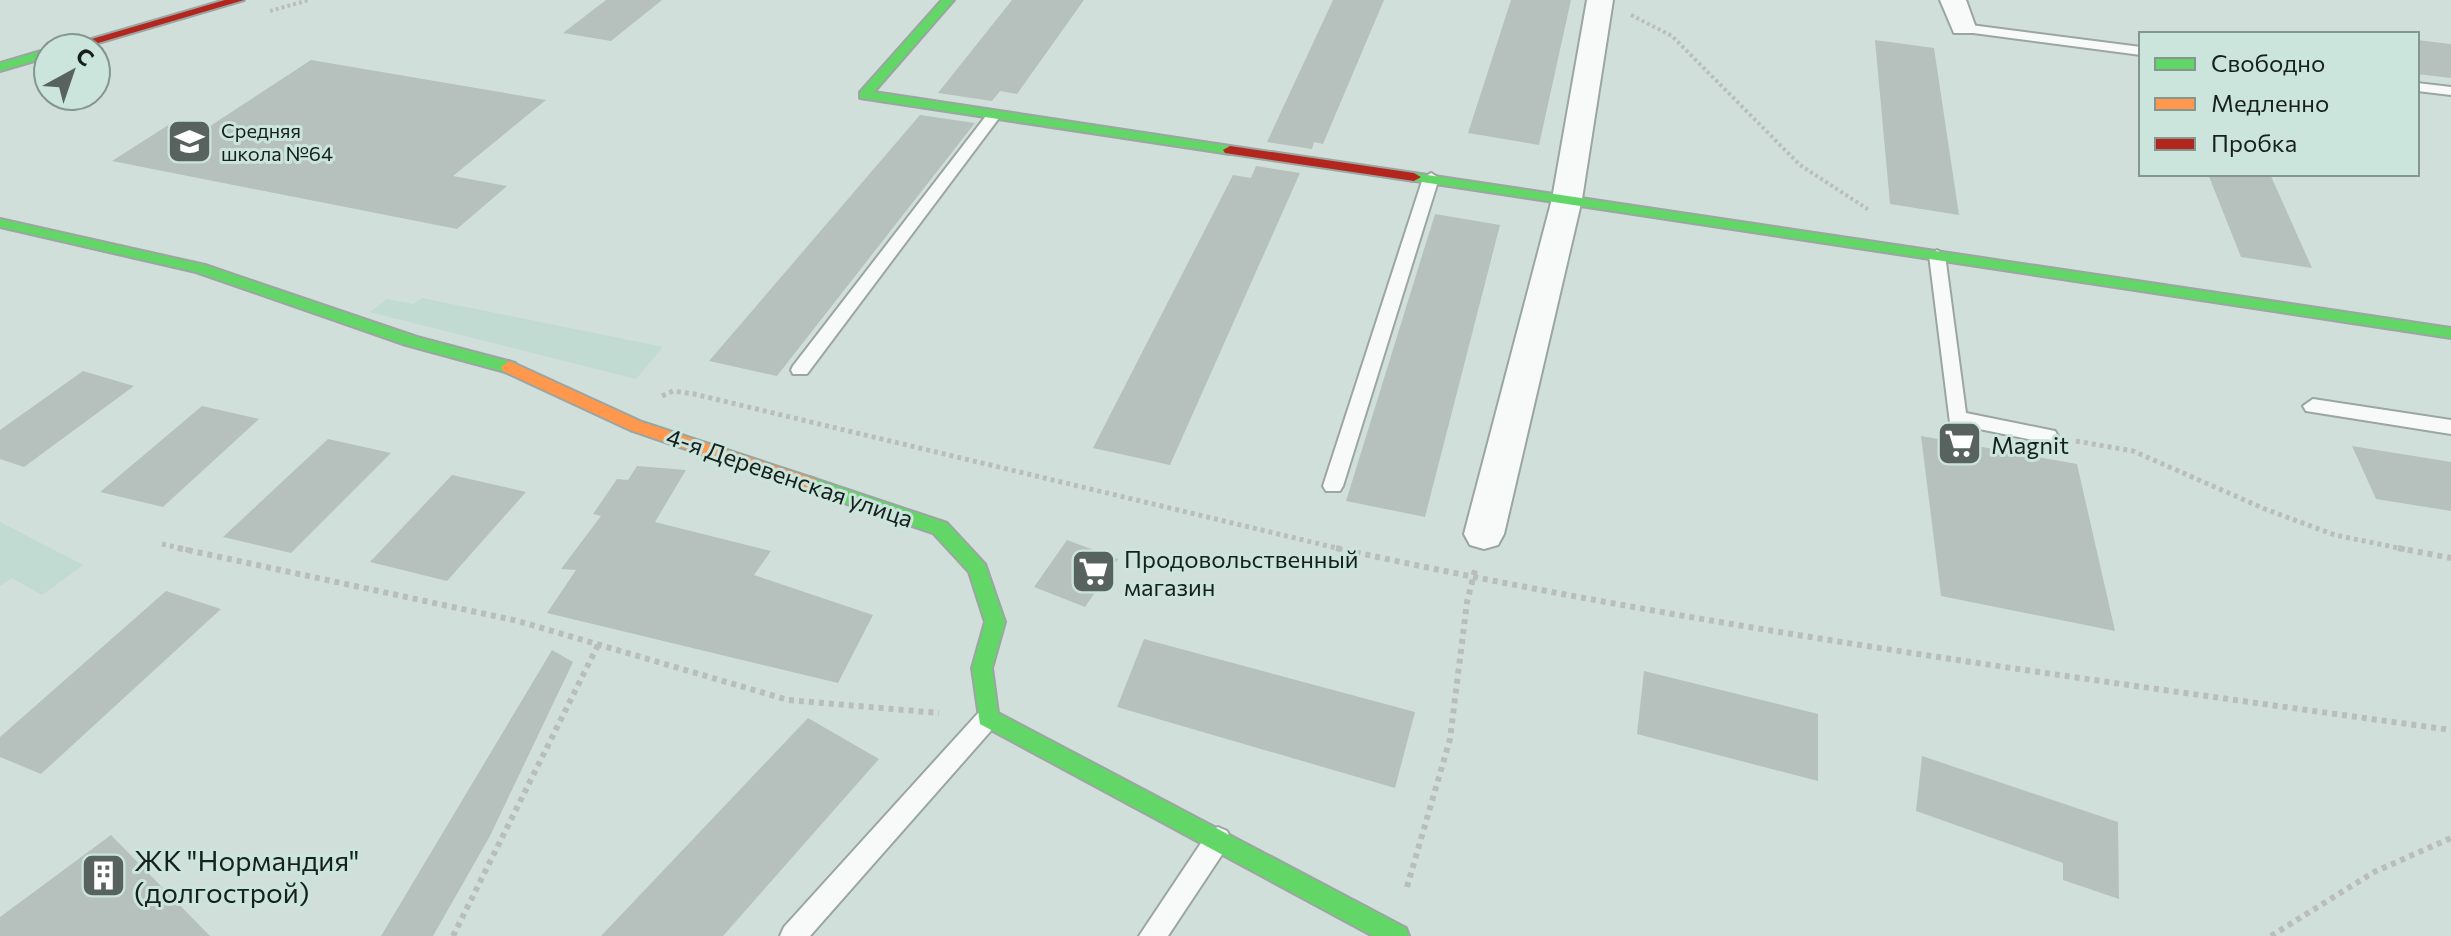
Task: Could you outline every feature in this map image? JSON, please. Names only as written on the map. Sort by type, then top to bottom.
[{"type":"street","points":[[112,35],[238,0]]},
{"type":"street","points":[[948,0],[865,95],[1228,152],[1431,178],[2451,333]]},
{"type":"street","points":[[1484,534],[1567,199],[1600,0]]},
{"type":"street","points":[[1953,0],[1963,28]]},
{"type":"street","points":[[0,67],[32,58]]},
{"type":"street","name":"4-я Деревенская улица","points":[[0,223],[200,268],[412,341],[509,367],[618,417],[940,528],[978,569],[995,622],[982,668],[988,718]]},
{"type":"street","points":[[988,718],[1393,934]]},
{"type":"lane","points":[[1963,28],[2139,51]]},
{"type":"lane","points":[[2419,87],[2451,91]]},
{"type":"lane","points":[[800,370],[994,115]]},
{"type":"lane","points":[[1333,486],[1431,178]]},
{"type":"lane","points":[[1937,255],[1957,418],[2048,436]]},
{"type":"lane","points":[[2313,406],[2451,427]]},
{"type":"lane","points":[[793,936],[988,718]]},
{"type":"lane","points":[[1152,936],[1218,839]]},
{"type":"path","points":[[1630,14],[1672,36],[1800,165],[1875,214]]},
{"type":"path","points":[[618,417],[673,391],[694,394],[1051,480],[1473,576],[2112,682],[2451,730]]},
{"type":"path","points":[[2048,436],[2133,451],[2265,509],[2335,535],[2451,558]]},
{"type":"path","points":[[1393,934],[1450,739],[1467,602],[1484,534]]},
{"type":"path","points":[[162,544],[518,621],[788,700],[988,718]]},
{"type":"path","points":[[453,936],[598,645]]},
{"type":"path","points":[[2271,936],[2374,872],[2451,838]]},
{"type":"shaded area","points":[[422,298],[663,347],[636,379],[370,312],[387,299],[413,304]]},
{"type":"shaded area","points":[[0,522],[83,565],[42,595],[12,578],[0,586]]},
{"type":"building","points":[[606,0],[662,0],[611,41],[563,33]]},
{"type":"building","points":[[1012,0],[1084,0],[1017,94],[1000,91],[992,101],[938,93]]},
{"type":"building","points":[[1333,0],[1384,0],[1323,144],[1314,142],[1312,149],[1267,142]]},
{"type":"building","points":[[1511,0],[1571,0],[1539,145],[1468,133]]},
{"type":"building","points":[[1875,40],[1934,48],[1959,215],[1890,204]]},
{"type":"building","points":[[2419,40],[2451,44],[2451,78],[2419,74]]},
{"type":"building","name":"Средняя школа №64","points":[[311,60],[546,100],[453,176],[507,186],[457,229],[112,161],[170,124],[204,130]]},
{"type":"building","points":[[920,115],[975,123],[777,376],[709,361]]},
{"type":"building","points":[[1256,166],[1300,173],[1170,465],[1093,448],[1233,175],[1251,178]]},
{"type":"building","points":[[2209,176],[2271,176],[2312,268],[2241,257]]},
{"type":"building","points":[[1435,214],[1500,225],[1425,517],[1346,501]]},
{"type":"building","points":[[83,371],[134,386],[24,467],[0,459],[0,430]]},
{"type":"building","points":[[202,406],[259,419],[163,507],[100,492]]},
{"type":"building","points":[[1921,436],[2077,464],[2115,631],[1941,596]]},
{"type":"building","points":[[328,439],[391,453],[291,553],[223,537]]},
{"type":"building","points":[[2352,446],[2451,462],[2451,511],[2376,499]]},
{"type":"building","points":[[637,466],[686,470],[655,522],[771,551],[754,575],[873,615],[838,683],[547,613],[576,570],[561,569],[601,516],[593,514],[617,479],[628,480]]},
{"type":"building","points":[[452,475],[526,492],[447,581],[370,562]]},
{"type":"building","name":"Продовольственный магазин","points":[[1067,540],[1118,559],[1085,607],[1034,587]]},
{"type":"building","points":[[166,591],[221,609],[41,774],[0,757],[0,737]]},
{"type":"building","points":[[1144,639],[1415,712],[1395,788],[1117,707]]},
{"type":"building","points":[[552,650],[573,662],[490,836],[433,936],[381,936]]},
{"type":"building","points":[[1644,671],[1818,714],[1818,781],[1637,734]]},
{"type":"building","points":[[808,718],[879,759],[723,936],[601,936]]},
{"type":"building","points":[[1922,756],[2118,822],[2119,899],[2063,880],[2063,863],[1916,811]]},
{"type":"building","name":"ЖК \"Нормандия\" (долгострой)","points":[[111,835],[210,936],[0,936],[0,917]]},
{"type":"traffic: fast","points":[[948,0],[865,95],[1230,150]]},
{"type":"traffic: fast","points":[[0,67],[32,58]]},
{"type":"traffic: fast","points":[[1414,177],[2451,333]]},
{"type":"traffic: fast","points":[[0,223],[200,268],[412,341],[509,367]]},
{"type":"traffic: fast","points":[[809,484],[940,528],[978,569],[995,622],[982,668],[988,718],[1397,936]]},
{"type":"traffic: slow","points":[[509,367],[636,426],[809,484]]},
{"type":"traffic: jam","points":[[112,35],[238,0]]},
{"type":"traffic: jam","points":[[1230,150],[1414,177]]},
{"type":"place","name":"Средняя школа №64","points":[[190,141]]},
{"type":"place","name":"Magnit","points":[[1960,444]]},
{"type":"place","name":"Продовольственный магазин","points":[[1093,572]]},
{"type":"place","name":"ЖК \"Нормандия\" (долгострой)","points":[[103,876]]}]
